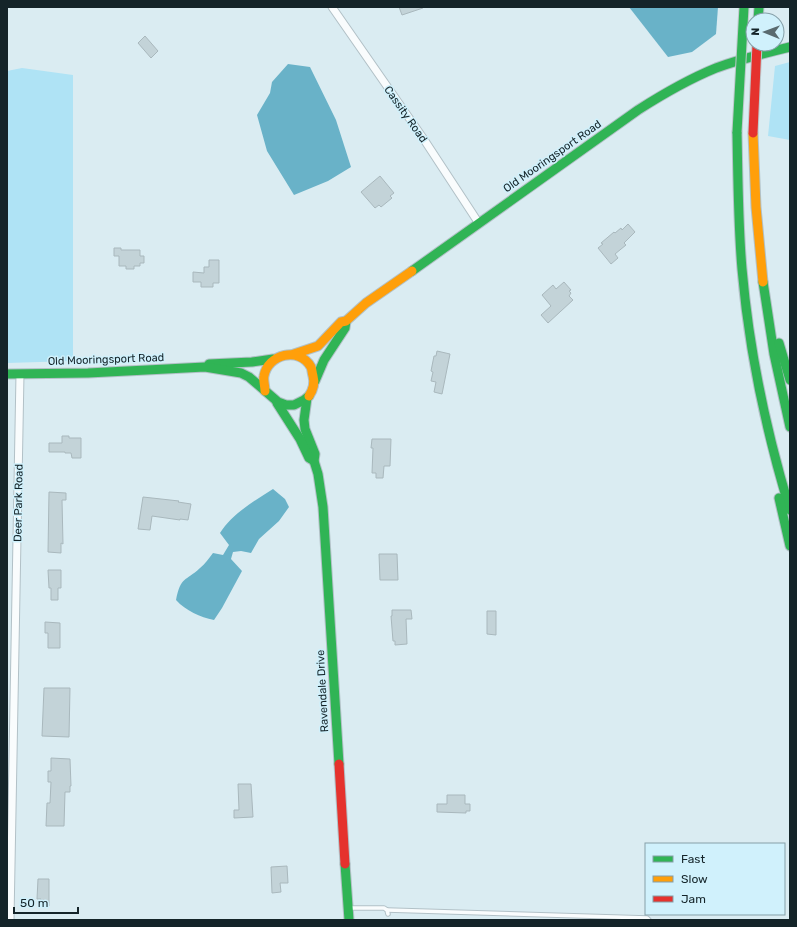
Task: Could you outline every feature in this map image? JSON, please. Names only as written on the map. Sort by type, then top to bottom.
[{"type":"main road","points":[[744,7],[737,132],[738,206],[742,270],[750,332],[773,471],[790,546]]},
{"type":"main road","name":"Old Mooringsport Road","points":[[7,374],[94,373],[206,366],[211,363],[252,362],[294,354],[318,346],[341,322],[346,321],[366,303],[478,222],[638,110],[676,87],[726,64],[790,47]]},
{"type":"main road","points":[[757,52],[753,133],[754,180],[759,246],[770,333],[790,427]]},
{"type":"main road","points":[[759,246],[778,339],[790,380]]},
{"type":"main road","name":"Old Mooringsport Road","points":[[307,398],[312,391],[314,381],[324,360],[345,328],[346,321]]},
{"type":"main road","points":[[294,354],[306,361],[311,367],[314,374],[314,381]]},
{"type":"main road","points":[[265,391],[263,382],[264,374],[267,366],[273,359]]},
{"type":"main road","name":"Old Mooringsport Road","points":[[206,366],[212,369],[240,373],[248,376],[277,403]]},
{"type":"main road","points":[[277,403],[293,405],[307,398]]},
{"type":"main road","name":"Ravendale Drive","points":[[307,398],[304,420],[305,429],[315,454],[314,461],[318,474],[323,507],[349,920]]},
{"type":"main road","points":[[761,398],[776,463],[790,510]]},
{"type":"main road","name":"Ravendale Drive","points":[[277,403],[300,439],[308,458],[314,461]]},
{"type":"street","name":"Cassity Road","points":[[332,7],[423,138],[478,222]]},
{"type":"street","name":"Deer Park Road","points":[[10,920],[20,374]]},
{"type":"lane","points":[[348,908],[384,908],[387,912],[647,918],[649,920]]},
{"type":"shaded area","points":[[629,7],[718,7],[716,34],[692,52],[668,57]]},
{"type":"shaded area","points":[[790,62],[790,140],[768,136],[775,66]]},
{"type":"shaded area","points":[[288,64],[310,67],[336,120],[351,167],[328,181],[294,195],[267,151],[257,115],[270,93],[272,82]]},
{"type":"shaded area","points":[[22,68],[73,75],[73,361],[7,363],[7,71]]},
{"type":"shaded area","points":[[273,489],[285,499],[289,507],[279,521],[259,539],[251,553],[241,551],[233,552],[231,559],[242,571],[214,620],[198,615],[184,607],[176,600],[184,580],[202,566],[213,553],[223,555],[229,545],[220,533],[225,526],[244,508]]},
{"type":"building","points":[[399,7],[423,7],[423,8],[402,15]]},
{"type":"building","points":[[145,36],[158,51],[151,58],[138,43]]},
{"type":"building","points":[[380,176],[394,193],[390,196],[392,198],[381,207],[379,205],[375,208],[361,192]]},
{"type":"building","points":[[628,224],[635,232],[624,243],[626,245],[615,254],[618,258],[611,264],[598,248],[603,244],[601,243],[614,232],[615,233],[621,228],[622,230]]},
{"type":"building","points":[[114,248],[121,248],[121,250],[140,250],[140,256],[144,256],[144,263],[140,263],[140,266],[134,266],[134,269],[126,269],[126,266],[119,266],[119,256],[114,256]]},
{"type":"building","points":[[209,260],[219,260],[219,283],[213,283],[213,287],[201,287],[201,282],[193,282],[193,272],[204,273],[204,267],[209,267]]},
{"type":"building","points":[[564,282],[571,290],[569,291],[571,293],[569,296],[573,300],[548,323],[541,315],[551,306],[542,295],[553,285],[556,289]]},
{"type":"building","points":[[437,351],[450,354],[442,394],[434,392],[436,382],[431,381],[434,356],[436,356]]},
{"type":"building","points":[[62,436],[69,436],[69,438],[81,438],[81,458],[72,458],[71,453],[49,452],[49,443],[62,443]]},
{"type":"building","points":[[372,439],[391,439],[390,466],[384,466],[383,478],[376,478],[376,473],[372,473]]},
{"type":"building","points":[[49,492],[66,493],[66,500],[62,500],[63,544],[61,543],[61,553],[48,552]]},
{"type":"building","points":[[143,497],[179,501],[178,502],[191,504],[188,520],[152,516],[150,530],[138,529]]},
{"type":"building","points":[[379,554],[397,554],[398,580],[380,580]]},
{"type":"building","points":[[48,570],[61,570],[61,588],[58,588],[58,600],[51,600]]},
{"type":"building","points":[[392,610],[411,610],[412,619],[406,619],[407,644],[395,645],[395,641],[393,641]]},
{"type":"building","points":[[487,611],[496,611],[496,635],[487,634]]},
{"type":"building","points":[[45,622],[60,623],[60,648],[48,648],[48,633],[45,633]]},
{"type":"building","points":[[44,688],[70,688],[69,737],[42,736]]},
{"type":"building","points":[[51,758],[70,759],[71,786],[70,792],[65,792],[64,826],[46,826],[47,803],[50,803],[51,782],[48,782],[48,771],[51,771]]},
{"type":"building","points":[[238,784],[251,784],[253,817],[234,818],[234,810],[239,810]]},
{"type":"building","points":[[447,795],[465,795],[465,804],[470,804],[470,811],[466,811],[466,813],[437,812],[437,804],[447,804]]},
{"type":"building","points":[[287,866],[288,883],[280,883],[281,892],[272,893],[271,867]]},
{"type":"building","points":[[38,879],[49,879],[49,906],[41,906],[41,899],[37,899]]},
{"type":"traffic: fast","points":[[737,132],[744,7]]},
{"type":"traffic: fast","points":[[759,7],[759,12]]},
{"type":"traffic: fast","points":[[412,271],[657,98],[716,68],[743,59],[790,47]]},
{"type":"traffic: fast","points":[[737,132],[738,200],[741,252],[749,330],[766,421],[790,510]]},
{"type":"traffic: fast","points":[[763,282],[774,354],[790,427]]},
{"type":"traffic: fast","points":[[315,381],[324,360],[345,328],[346,321]]},
{"type":"traffic: fast","points":[[779,343],[790,380]]},
{"type":"traffic: fast","points":[[209,364],[252,362],[273,359]]},
{"type":"traffic: fast","points":[[7,374],[88,373],[205,367],[241,373],[249,377],[278,402],[286,405],[294,405],[309,396]]},
{"type":"traffic: fast","points":[[307,398],[304,420],[305,429],[315,454],[314,461],[318,474],[323,507],[339,764]]},
{"type":"traffic: fast","points":[[277,403],[300,439],[309,458],[314,461]]},
{"type":"traffic: fast","points":[[779,498],[790,546]]},
{"type":"traffic: fast","points":[[345,864],[349,920]]},
{"type":"traffic: slow","points":[[753,133],[756,207],[763,282]]},
{"type":"traffic: slow","points":[[294,354],[318,346],[341,322],[346,321],[366,303],[412,271]]},
{"type":"traffic: slow","points":[[265,391],[264,378],[267,368],[271,362],[284,355],[292,355],[299,356],[306,360],[311,367],[314,384],[309,396]]},
{"type":"traffic: jam","points":[[753,133],[757,52]]},
{"type":"traffic: jam","points":[[339,764],[345,864]]}]
